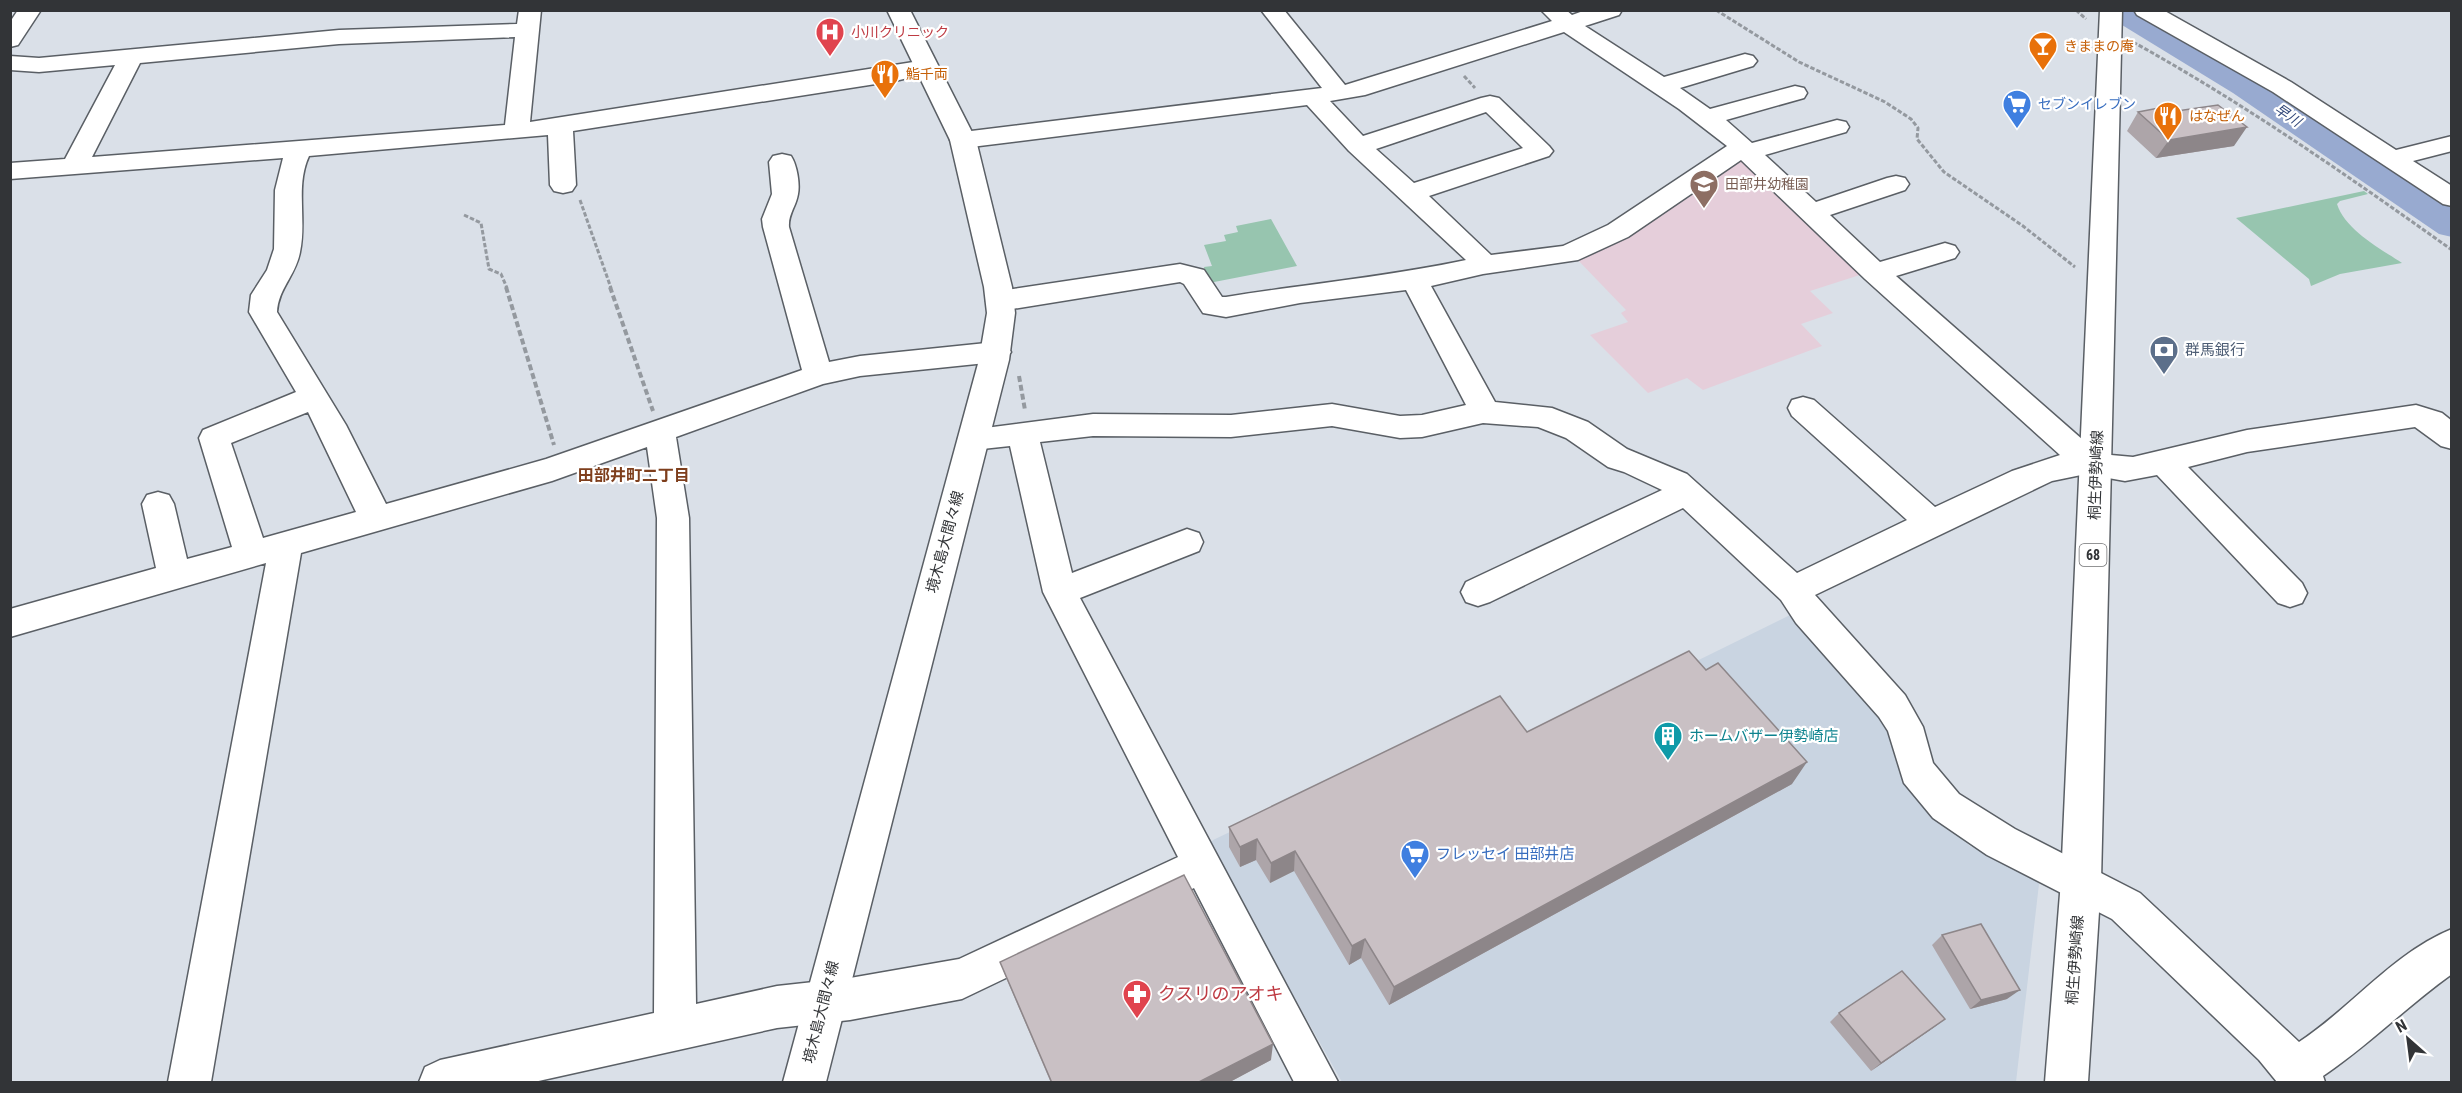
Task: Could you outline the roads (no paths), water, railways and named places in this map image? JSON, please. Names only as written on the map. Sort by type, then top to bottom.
[{"type":"street","points":[[10,40],[30,10]]},
{"type":"street","points":[[339,37],[346,10]]},
{"type":"street","name":"境木島大間々線","points":[[804,1083],[823,1002],[973,439],[1007,361],[1000,301],[986,226],[963,140],[898,10]]},
{"type":"street","points":[[1272,10],[1328,95]]},
{"type":"street","points":[[963,140],[1356,90],[1448,61],[1560,17],[1611,10]]},
{"type":"street","points":[[2145,10],[2282,87],[2451,198]]},
{"type":"street","points":[[1560,17],[1708,117],[1875,273],[2072,448],[2096,462],[2123,470],[2247,441],[2416,416],[2432,421],[2451,438]]},
{"type":"street","points":[[10,63],[39,64],[529,20],[517,132]]},
{"type":"street","name":"桐生伊勢崎線","points":[[2066,1083],[2081,881],[2111,24]]},
{"type":"street","points":[[74,166],[132,55]]},
{"type":"street","points":[[1660,86],[1745,61]]},
{"type":"street","points":[[10,171],[517,132],[895,74],[926,66]]},
{"type":"street","points":[[1708,117],[1795,93]]},
{"type":"street","points":[[1328,95],[1319,105],[1358,146],[1477,255],[1483,265]]},
{"type":"street","points":[[1358,146],[1490,103],[1540,151],[1409,194]]},
{"type":"street","points":[[561,126],[560,158],[571,191]]},
{"type":"street","points":[[1000,301],[1180,273],[1194,277],[1207,301],[1219,308],[1300,294],[1414,280],[1483,265],[1568,254],[1618,231],[1735,152],[1838,127]]},
{"type":"street","points":[[2394,159],[2451,143]]},
{"type":"street","points":[[300,149],[295,157],[290,179],[285,262],[264,292],[263,312],[331,425],[372,509],[372,519]]},
{"type":"street","points":[[782,162],[785,194],[775,219],[776,227],[818,375]]},
{"type":"street","points":[[1812,212],[1896,184]]},
{"type":"street","points":[[1875,273],[1945,252]]},
{"type":"street","points":[[1414,280],[1481,403],[1483,412]]},
{"type":"street","points":[[10,623],[552,469],[818,375],[860,366],[1007,361]]},
{"type":"street","points":[[189,1083],[268,549],[214,438],[314,397]]},
{"type":"street","points":[[1803,408],[1932,524]]},
{"type":"street","points":[[973,439],[1026,427],[1231,426],[1332,415],[1410,427],[1483,412],[1541,416],[1566,424],[1619,459],[1630,461],[1676,483],[1688,492],[1800,601],[1900,716],[1917,771],[1946,806],[2001,842],[2126,906],[2274,1046],[2299,1076],[2404,983],[2451,949]]},
{"type":"street","points":[[1026,427],[1025,444],[1060,592],[1084,647],[1317,1083]]},
{"type":"street","points":[[660,432],[673,518],[675,580],[675,1031]]},
{"type":"street","points":[[2163,461],[2290,593]]},
{"type":"street","points":[[1800,601],[1932,524],[2023,479],[2079,462],[2096,462]]},
{"type":"street","points":[[1478,592],[1688,492]]},
{"type":"street","points":[[158,504],[174,576]]},
{"type":"street","points":[[1060,592],[1186,542]]},
{"type":"street","points":[[440,1083],[777,1008],[962,979],[1202,865]]},
{"type":"waterway","name":"早川","points":[[2120,10],[2245,86],[2452,225]]},
{"type":"place","name":"小川クリニック","points":[[830,58]]},
{"type":"place","name":"きままの庵","points":[[2043,72]]},
{"type":"place","name":"鮨千両","points":[[885,100]]},
{"type":"place","name":"セブンイレブン","points":[[2017,130]]},
{"type":"place","name":"はなぜん","points":[[2168,142]]},
{"type":"place","name":"田部井幼稚園","points":[[1704,210]]},
{"type":"place","name":"群馬銀行","points":[[2164,376]]},
{"type":"place","name":"ホームバザー伊勢崎店","points":[[1668,762]]},
{"type":"place","name":"フレッセイ 田部井店","points":[[1415,880]]},
{"type":"place","name":"クスリのアオキ","points":[[1137,1020]]},
{"type":"district","name":"田部井町二丁目","points":[[634,475]]}]
